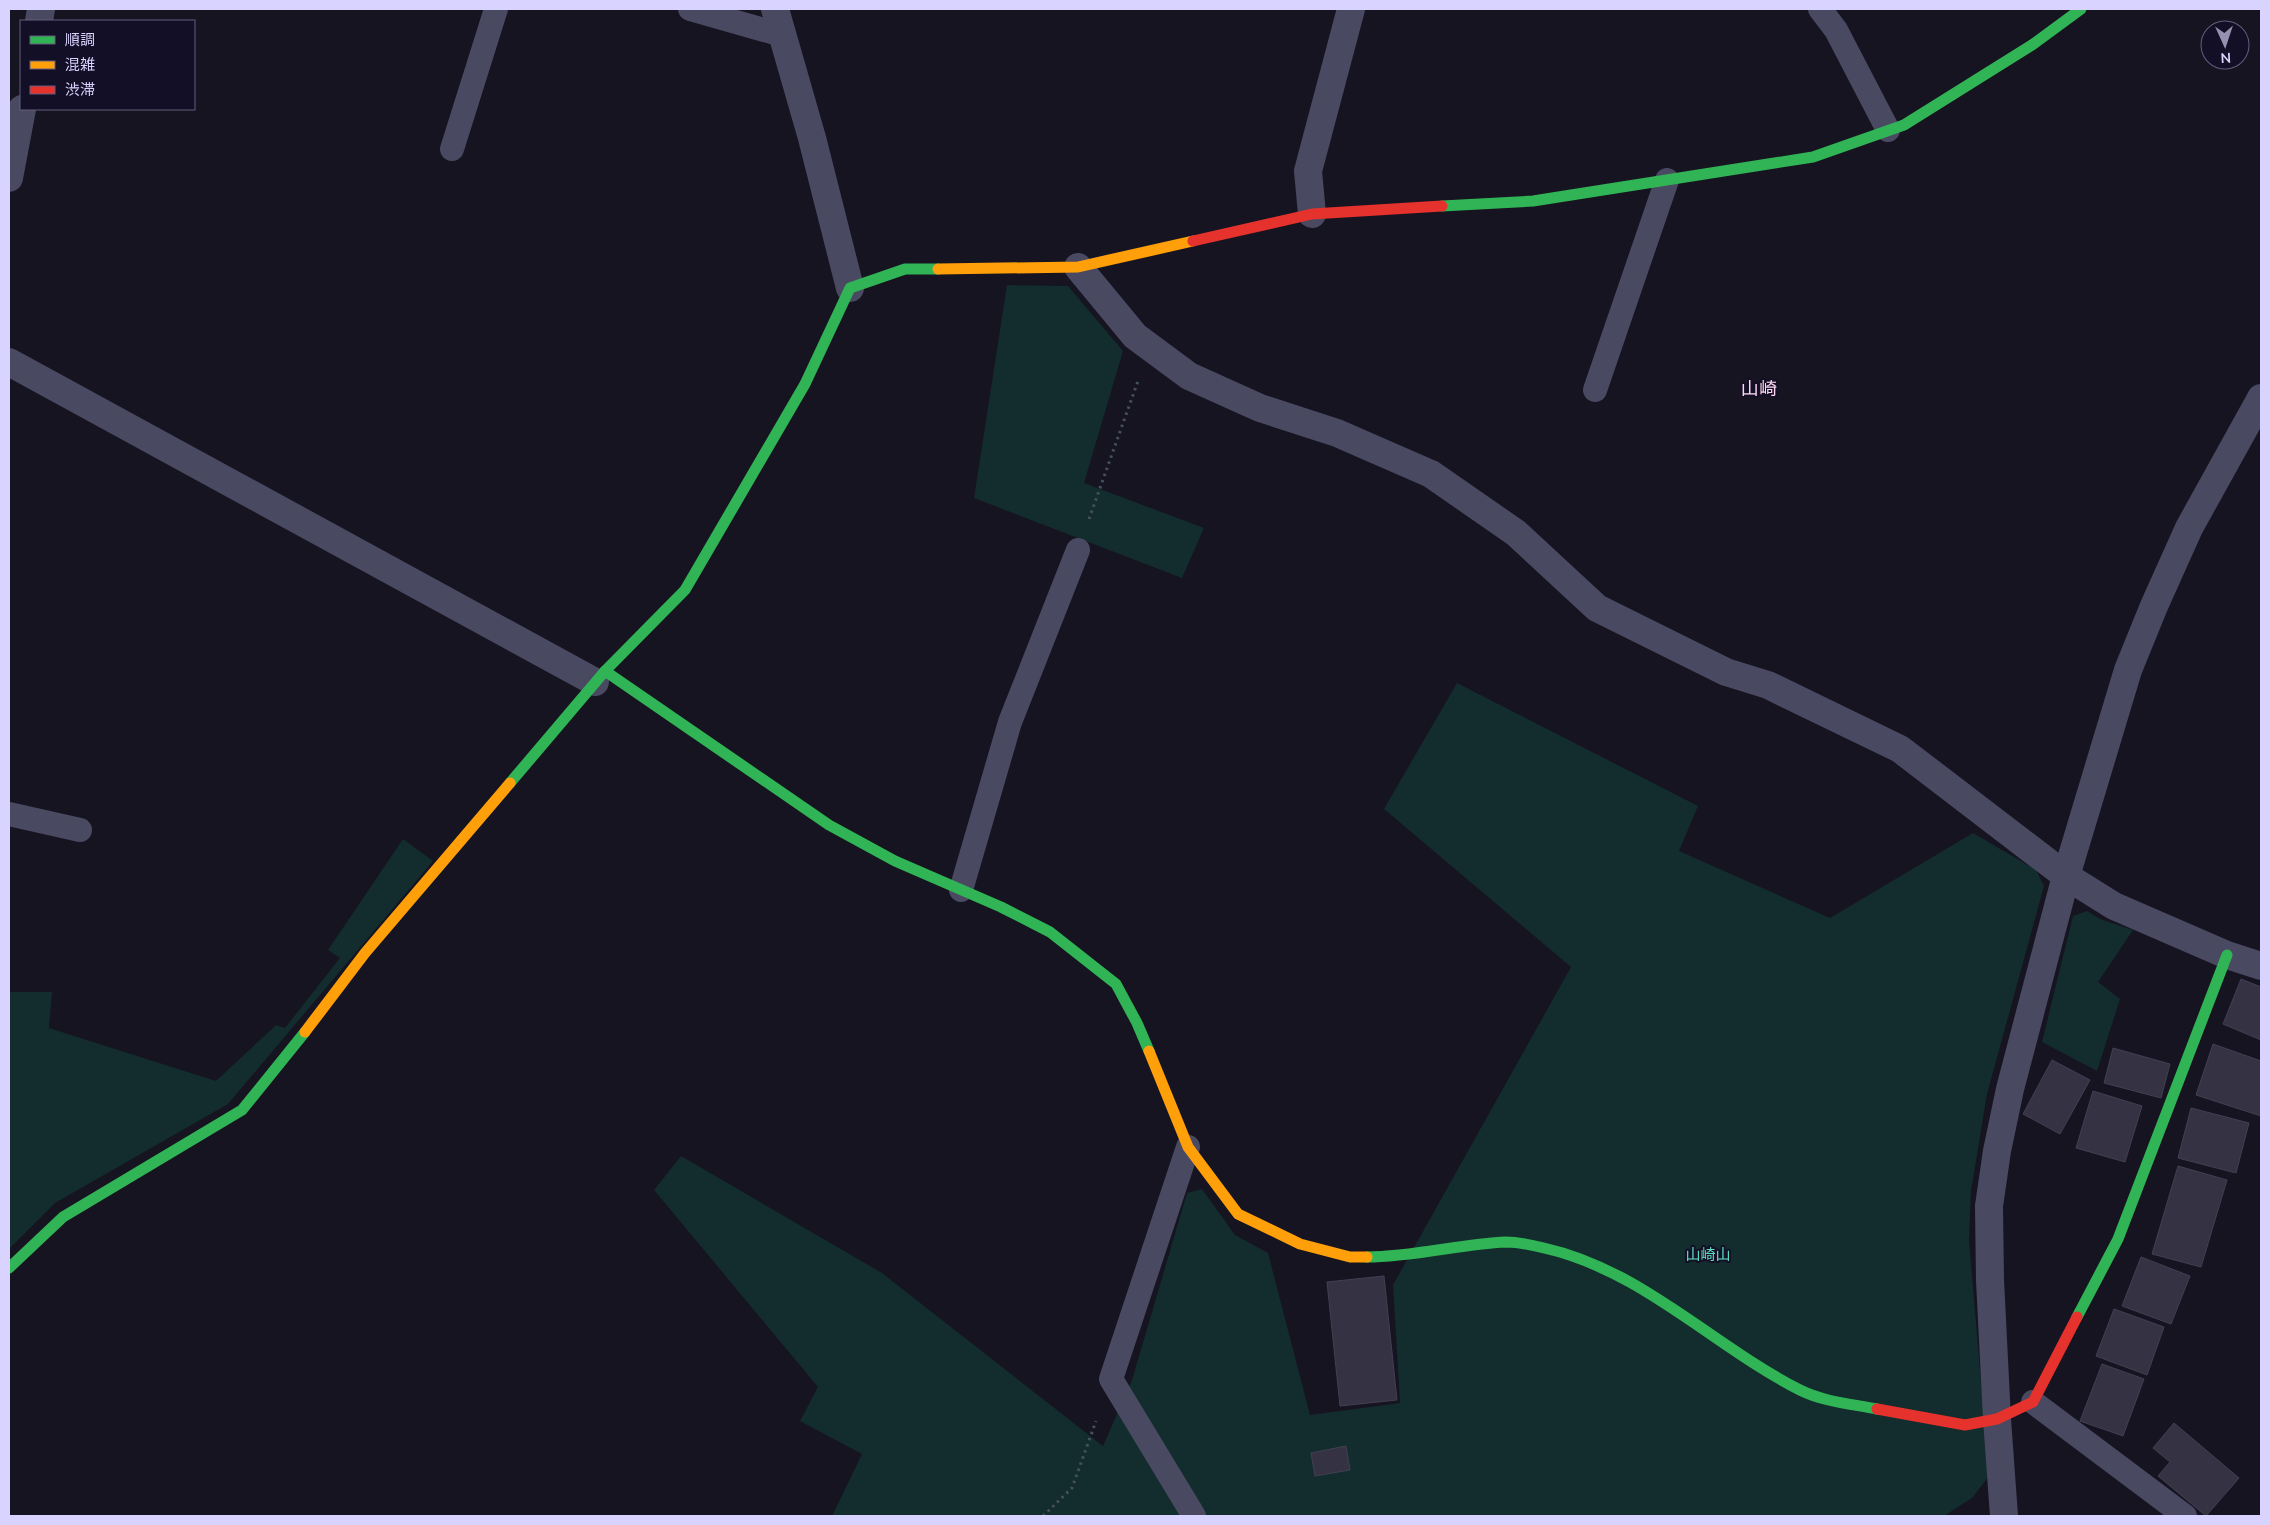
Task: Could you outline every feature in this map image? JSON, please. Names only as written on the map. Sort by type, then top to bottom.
[{"type":"street","points":[[9,1268],[63,1216],[242,1110],[336,993],[365,953],[600,677],[685,590],[805,384],[850,288],[812,138],[775,9]]},
{"type":"street","points":[[1312,214],[1308,171],[1351,9]]},
{"type":"street","points":[[850,288],[905,269],[1078,267],[1312,214],[1533,201],[1813,157],[1904,124],[2032,46],[2081,9]]},
{"type":"street","points":[[9,178],[22,110]]},
{"type":"street","points":[[1078,267],[1135,336],[1189,376],[1260,408],[1337,433],[1431,474],[1516,534],[1597,608],[1726,672],[1768,684],[1900,748],[2066,876],[2114,906],[2227,955],[2261,966]]},
{"type":"street","points":[[9,362],[600,677],[829,825],[895,861],[1001,907],[1050,932],[1116,984],[1137,1023],[1188,1147],[1238,1214],[1300,1244],[1350,1256],[1389,1256],[1508,1242],[1544,1248],[1585,1260],[1624,1279],[1802,1391],[1833,1401],[1965,1425],[1997,1419],[2033,1402],[2118,1239],[2227,955]]},
{"type":"street","points":[[2004,1516],[1997,1419],[1989,1206],[1997,1151],[2010,1090],[2066,876],[2128,670],[2189,528],[2261,398]]},
{"type":"lane","points":[[452,149],[496,9]]},
{"type":"lane","points":[[690,9],[782,35]]},
{"type":"lane","points":[[1820,9],[1836,30],[1888,130]]},
{"type":"lane","points":[[1595,390],[1667,180]]},
{"type":"lane","points":[[961,890],[1010,722],[1078,550]]},
{"type":"lane","points":[[9,814],[80,830]]},
{"type":"lane","points":[[1188,1147],[1111,1378],[1194,1516]]},
{"type":"lane","points":[[2033,1402],[2185,1516]]},
{"type":"path","points":[[1078,550],[1150,347]]},
{"type":"path","points":[[1043,1516],[1072,1488],[1111,1378]]},
{"type":"green space","points":[[1007,285],[1068,286],[1123,351],[1084,483],[1204,528],[1182,578],[974,498]]},
{"type":"green space","name":"山崎山","points":[[1457,683],[1698,806],[1679,851],[1830,918],[1973,833],[2036,870],[2044,886],[1987,1094],[1971,1191],[1969,1240],[1989,1476],[1972,1498],[1944,1516],[832,1516],[862,1454],[800,1421],[818,1387],[654,1190],[681,1156],[882,1273],[1103,1446],[1132,1380],[1187,1193],[1202,1189],[1235,1235],[1268,1253],[1310,1415],[1400,1403],[1393,1285],[1571,967],[1384,809]]},
{"type":"green space","points":[[403,839],[433,861],[228,1104],[55,1203],[9,1249],[9,992],[52,992],[49,1028],[216,1081],[276,1025],[285,1028],[340,958],[328,950]]},
{"type":"green space","points":[[2087,911],[2100,919],[2133,930],[2098,982],[2120,999],[2097,1071],[2042,1042],[2073,916]]},
{"type":"building","points":[[2241,979],[2261,987],[2261,1040],[2223,1024]]},
{"type":"building","points":[[2213,1044],[2261,1061],[2261,1116],[2196,1095]]},
{"type":"building","points":[[2113,1048],[2170,1064],[2161,1098],[2104,1083]]},
{"type":"building","points":[[2052,1060],[2090,1080],[2060,1134],[2023,1114]]},
{"type":"building","points":[[2093,1091],[2142,1106],[2125,1162],[2076,1148]]},
{"type":"building","points":[[2191,1108],[2249,1123],[2236,1173],[2178,1158]]},
{"type":"building","points":[[2178,1166],[2227,1180],[2201,1267],[2152,1254]]},
{"type":"building","points":[[2141,1257],[2190,1276],[2171,1324],[2122,1306]]},
{"type":"building","points":[[1384,1276],[1397,1400],[1340,1406],[1327,1282]]},
{"type":"building","points":[[2114,1309],[2164,1327],[2147,1375],[2096,1356]]},
{"type":"building","points":[[2102,1364],[2144,1379],[2123,1436],[2080,1421]]},
{"type":"building","points":[[2174,1423],[2239,1478],[2206,1516],[2158,1476],[2170,1462],[2153,1448]]},
{"type":"building","points":[[1346,1446],[1350,1470],[1315,1476],[1311,1453]]},
{"type":"traffic: fast","points":[[1442,206],[1533,201],[1813,157],[1904,125],[2032,45],[2081,9]]},
{"type":"traffic: fast","points":[[510,783],[605,671],[685,590],[805,384],[850,288],[905,269],[938,269]]},
{"type":"traffic: fast","points":[[605,671],[829,825],[895,861],[1001,907],[1050,932],[1116,984],[1137,1023],[1149,1051]]},
{"type":"traffic: fast","points":[[2077,1317],[2118,1239],[2227,955]]},
{"type":"traffic: fast","points":[[9,1268],[63,1217],[242,1110],[305,1032]]},
{"type":"traffic: fast","points":[[1367,1257],[1402,1255],[1506,1242],[1544,1248],[1580,1259],[1613,1273],[1645,1291],[1768,1372],[1800,1390],[1828,1400],[1877,1409]]},
{"type":"traffic: slow","points":[[938,269],[1078,267],[1193,241]]},
{"type":"traffic: slow","points":[[305,1032],[365,953],[510,783]]},
{"type":"traffic: slow","points":[[1149,1051],[1188,1147],[1238,1214],[1300,1244],[1350,1257],[1367,1257]]},
{"type":"traffic: jam","points":[[1193,241],[1312,214],[1442,206]]},
{"type":"traffic: jam","points":[[1877,1409],[1965,1425],[1997,1419],[2033,1402],[2077,1317]]},
{"type":"district","name":"山崎","points":[[1759,389]]}]
